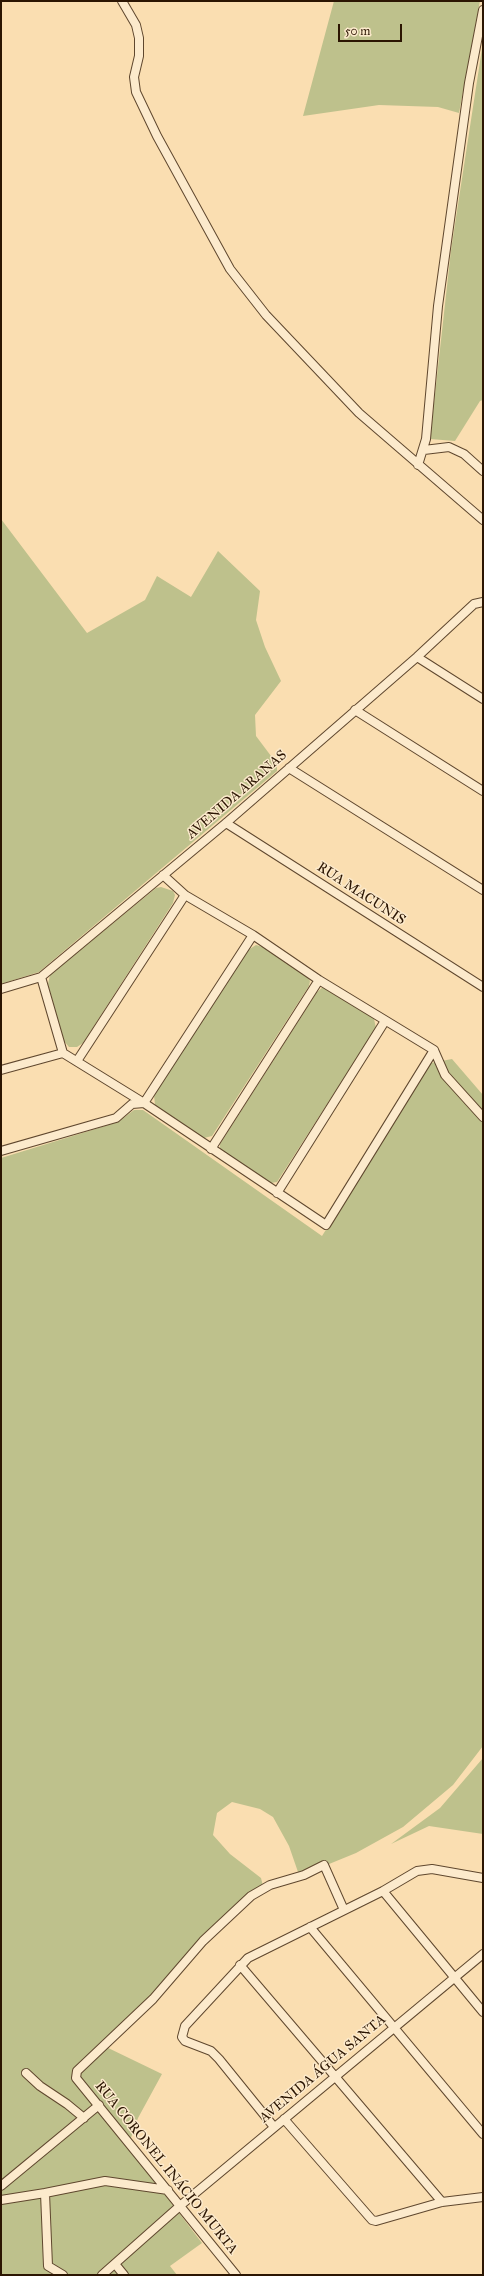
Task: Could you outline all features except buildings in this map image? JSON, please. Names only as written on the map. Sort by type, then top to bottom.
[{"type":"street","points":[[122,1],[136,25],[139,38],[139,56],[134,77],[136,92],[156,136],[230,268],[266,315],[359,413],[483,520]]},
{"type":"street","points":[[418,465],[424,450],[438,306],[469,83],[483,10]]},
{"type":"street","points":[[424,450],[449,447],[464,454],[483,471]]},
{"type":"street","name":"AVENIDA ARANAS","points":[[1,989],[41,976],[226,823],[417,657],[474,604],[481,602]]},
{"type":"street","points":[[417,657],[483,699]]},
{"type":"street","points":[[355,710],[483,791]]},
{"type":"street","points":[[289,768],[483,890]]},
{"type":"street","name":"RUA MACUNIS","points":[[226,823],[483,987]]},
{"type":"street","points":[[163,875],[185,895],[253,934],[319,980],[434,1050],[445,1075],[483,1117]]},
{"type":"street","points":[[77,1061],[185,895]]},
{"type":"street","points":[[144,1104],[253,934]]},
{"type":"street","points":[[41,976],[63,1053],[144,1104],[326,1225],[434,1050]]},
{"type":"street","points":[[211,1149],[319,980]]},
{"type":"street","points":[[277,1193],[385,1021]]},
{"type":"street","points":[[1,1070],[63,1053]]},
{"type":"street","points":[[1,1151],[116,1118],[132,1104],[144,1104]]},
{"type":"street","name":"RUA CORONEL INÁCIO MURTA","points":[[236,2275],[181,2205],[76,2078],[77,2071],[153,1999],[203,1941],[251,1896],[270,1885],[304,1875],[324,1865],[344,1910]]},
{"type":"street","points":[[274,2127],[211,2051],[185,2041],[182,2037],[185,2026],[240,1965],[256,1953],[383,1891],[417,1871],[424,1869],[483,1878]]},
{"type":"street","points":[[383,1891],[483,2012]]},
{"type":"street","points":[[310,1927],[483,2134]]},
{"type":"street","name":"AVENIDA ÁGUA SANTA","points":[[102,2275],[181,2205],[483,1954]]},
{"type":"street","points":[[240,1965],[442,2202]]},
{"type":"street","points":[[26,2072],[40,2086],[67,2104],[84,2118]]},
{"type":"street","points":[[1,2186],[99,2105]]},
{"type":"street","points":[[284,2119],[372,2220],[376,2221],[442,2202],[483,2197]]},
{"type":"street","points":[[1,2200],[105,2181],[168,2190]]},
{"type":"street","points":[[45,2193],[48,2266],[62,2275]]},
{"type":"street","points":[[115,2264],[124,2275]]},
{"type":"green space","points":[[334,1],[480,1],[459,113],[438,107],[379,105],[303,116]]},
{"type":"green space","points":[[483,42],[483,400],[480,401],[455,441],[430,439],[451,250]]},
{"type":"green space","points":[[1,519],[87,633],[145,600],[157,576],[191,597],[218,551],[260,591],[256,620],[265,647],[281,681],[255,715],[256,736],[277,764],[277,771],[39,972],[1,984]]},
{"type":"green space","points":[[161,887],[173,891],[175,895],[173,903],[83,1043],[77,1047],[69,1047],[64,1041],[48,984],[50,975],[156,888]]},
{"type":"green space","points":[[256,945],[266,948],[308,978],[310,981],[309,986],[212,1136],[204,1138],[157,1108],[155,1105],[154,1095],[248,950]]},
{"type":"green space","points":[[323,987],[374,1019],[376,1028],[277,1182],[271,1183],[220,1149],[220,1144],[317,992]]},
{"type":"green space","points":[[452,1059],[483,1095],[483,1746],[453,1785],[403,1827],[356,1853],[312,1871],[298,1872],[289,1846],[273,1817],[260,1809],[232,1802],[217,1813],[213,1835],[230,1854],[261,1878],[264,1890],[228,1913],[168,1981],[102,2045],[162,2074],[138,2118],[128,2146],[202,2243],[170,2266],[177,2275],[1,2275],[1,1158],[118,1122],[134,1110],[143,1110],[322,1236],[431,1063]]},
{"type":"green space","points":[[483,1758],[483,1834],[429,1826],[391,1844],[440,1808]]}]
